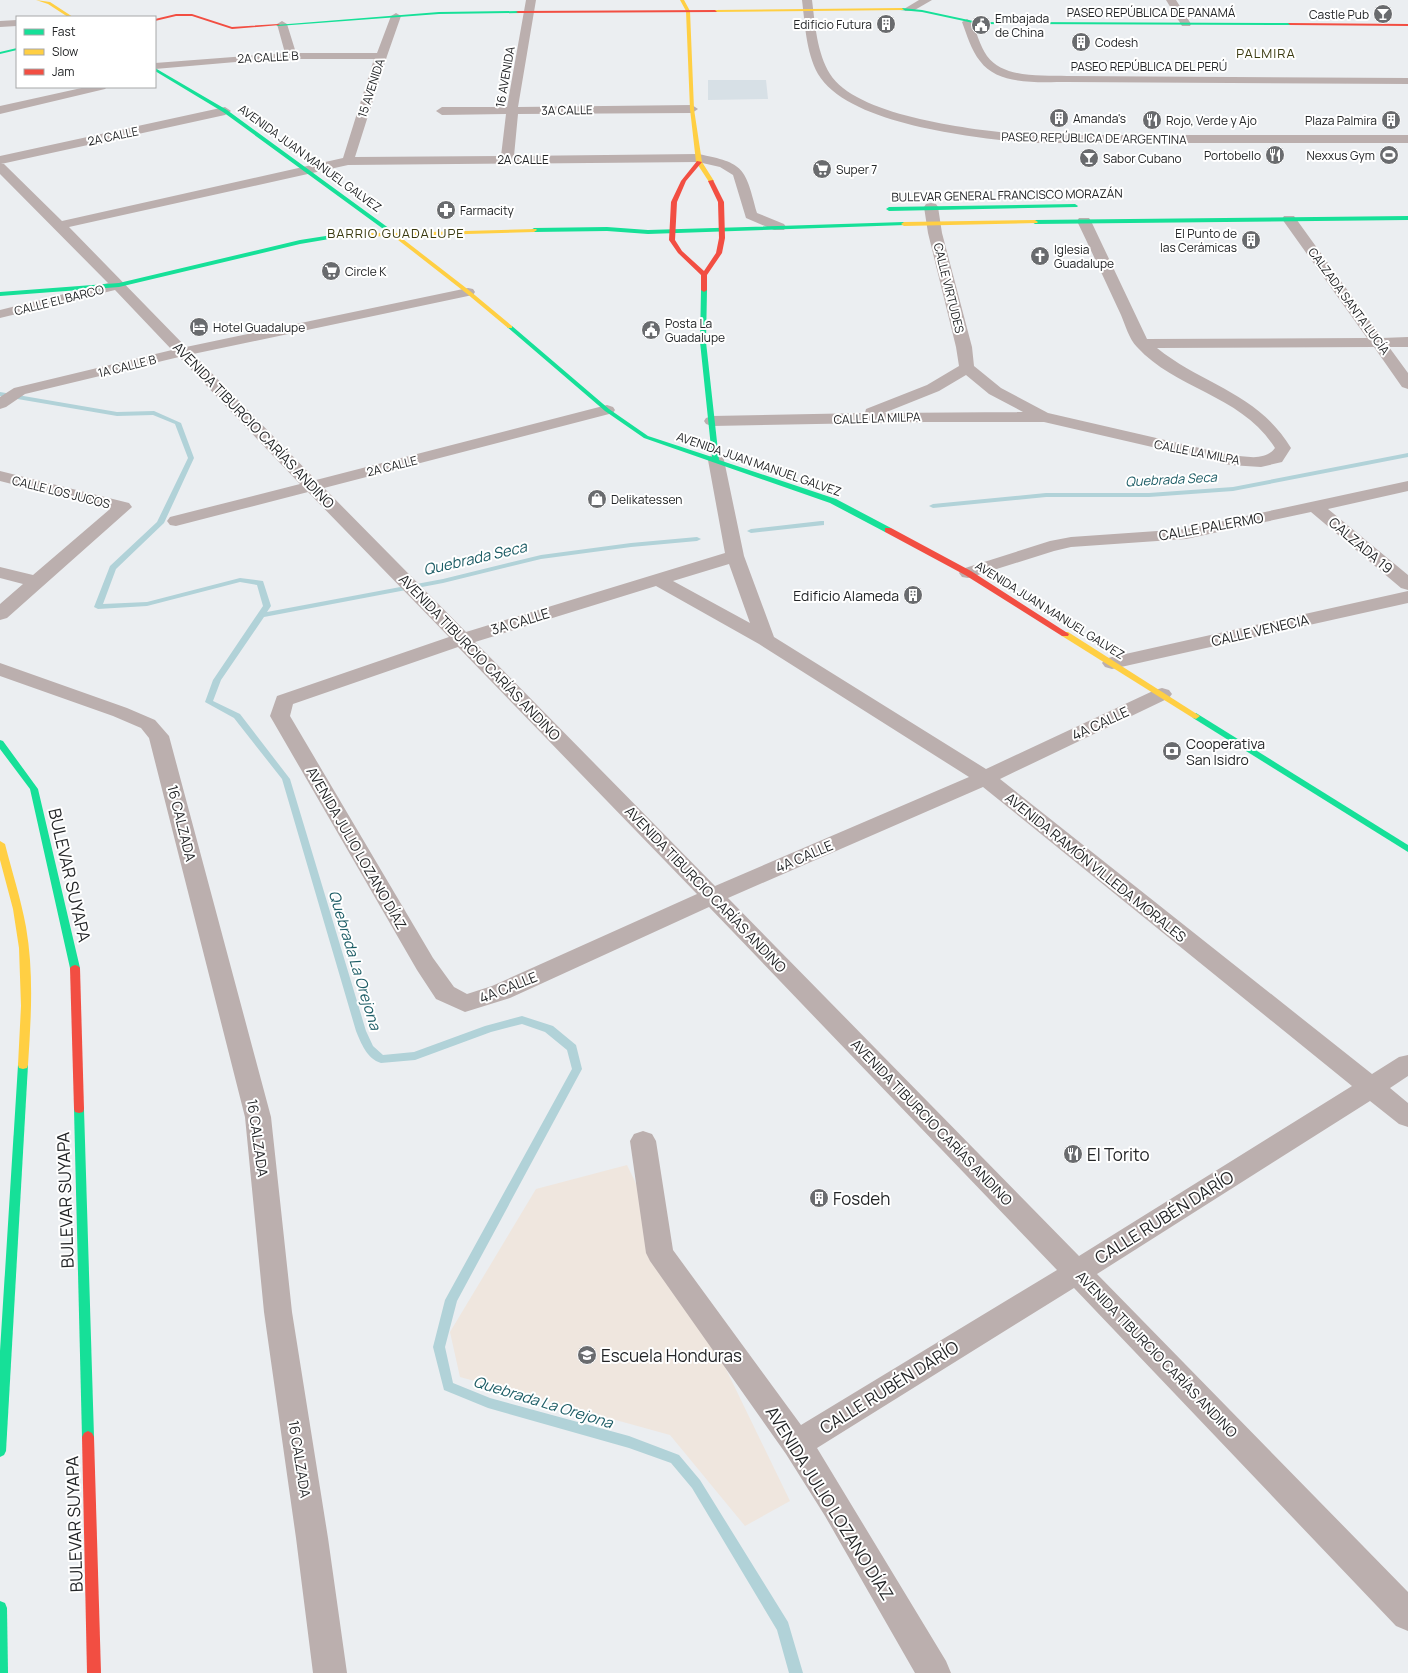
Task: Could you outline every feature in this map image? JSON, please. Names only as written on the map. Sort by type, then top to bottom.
[{"type":"street","points":[[38,0],[49,3],[68,16]]},
{"type":"street","name":"16 AVENIDA","points":[[507,160],[512,110],[531,0]]},
{"type":"street","points":[[682,0],[688,11],[692,109],[699,160],[722,202],[722,238],[719,253],[704,275],[703,342],[716,460],[735,556],[766,640]]},
{"type":"street","points":[[909,9],[926,2],[926,0]]},
{"type":"street","points":[[1171,0],[1186,24]]},
{"type":"street","points":[[688,11],[693,1]]},
{"type":"street","name":"PASEO REPÚBLICA DE PANAMÁ","points":[[156,20],[176,15],[192,15],[228,27],[396,16],[529,12],[688,11],[808,5],[909,9],[942,14],[967,22],[1408,25]]},
{"type":"street","name":"PASEO REPÚBLICA DE ARGENTINA","points":[[808,5],[819,64],[828,81],[841,92],[873,108],[918,122],[976,133],[1030,139],[1408,139]]},
{"type":"street","name":"15 AVENIDA","points":[[348,161],[381,56],[396,16]]},
{"type":"street","name":"PASEO REPÚBLICA DEL PERÚ","points":[[967,22],[982,56],[988,64],[996,70],[1013,75],[1093,79],[1408,81]]},
{"type":"street","points":[[0,24],[16,23]]},
{"type":"street","points":[[282,24],[292,56]]},
{"type":"street","points":[[0,53],[16,50]]},
{"type":"street","name":"2A CALLE B","points":[[157,71],[270,56],[381,56]]},
{"type":"street","name":"AVENIDA JUAN MANUEL GALVEZ","points":[[157,71],[225,111],[396,236],[468,292],[607,410],[646,437],[833,501],[968,572],[1408,849]]},
{"type":"street","points":[[0,110],[98,88]]},
{"type":"street","name":"3A CALLE","points":[[442,110],[692,109]]},
{"type":"street","name":"2A CALLE","points":[[0,160],[225,111]]},
{"type":"street","points":[[699,160],[684,180],[674,202],[672,240],[680,252],[704,275]]},
{"type":"street","name":"2A CALLE","points":[[348,161],[699,160],[720,162],[734,167],[740,174],[747,215]]},
{"type":"street","points":[[61,225],[348,161]]},
{"type":"street","name":"AVENIDA TIBURCIO CARÍAS ANDINO","points":[[0,167],[61,225],[312,486],[463,639],[1408,1615]]},
{"type":"street","name":"BULEVAR GENERAL FRANCISCO MORAZÁN","points":[[883,209],[931,207],[1082,206]]},
{"type":"street","name":"CALLE VIRTUDES","points":[[931,207],[954,315],[964,348],[967,368]]},
{"type":"street","points":[[747,215],[772,214]]},
{"type":"street","points":[[747,215],[779,227]]},
{"type":"street","points":[[713,217],[728,216]]},
{"type":"street","name":"BULEVAR GENERAL FRANCISCO MORAZÁN","points":[[0,294],[118,285],[315,239],[358,234],[396,236],[478,230],[607,229],[648,232],[934,222],[1408,218]]},
{"type":"street","points":[[666,220],[682,219]]},
{"type":"street","name":"CALZADA SANTA LUCÍA","points":[[1289,219],[1408,384]]},
{"type":"street","points":[[1084,221],[1142,344],[1408,342]]},
{"type":"street","name":"BULEVAR GENERAL FRANCISCO MORAZÁN","points":[[607,229],[636,222]]},
{"type":"street","name":"CALLE EL BARCO","points":[[0,314],[118,285]]},
{"type":"street","name":"1A CALLE B","points":[[0,404],[20,391],[183,352],[468,292]]},
{"type":"street","name":"CALLE LA MILPA","points":[[712,422],[925,416],[1044,417],[1230,460],[1261,462],[1276,458],[1283,448],[1275,435],[1258,418],[1231,398],[1168,365],[1142,344]]},
{"type":"street","points":[[850,419],[894,404],[933,388],[967,368],[995,391],[1044,417]]},
{"type":"street","name":"2A CALLE","points":[[176,521],[607,410]]},
{"type":"street","name":"CALLE LOS JUCOS","points":[[0,476],[122,507],[37,582]]},
{"type":"street","name":"CALLE PALERMO","points":[[968,572],[1050,546],[1071,542],[1186,534],[1408,486]]},
{"type":"street","name":"CALZADA 19","points":[[1314,506],[1408,584]]},
{"type":"street","name":"3A CALLE","points":[[284,700],[463,639],[735,556]]},
{"type":"street","points":[[0,572],[37,582]]},
{"type":"street","name":"AVENIDA RAMÓN VILLEDA MORALES","points":[[657,579],[766,640],[985,778],[1408,1117]]},
{"type":"street","points":[[0,614],[37,582]]},
{"type":"street","name":"CALLE VENECIA","points":[[1112,663],[1408,596]]},
{"type":"street","name":"16 CALZADA","points":[[0,669],[120,712],[148,724],[159,736],[258,1117],[278,1312],[312,1538],[330,1673]]},
{"type":"street","name":"4A CALLE","points":[[445,993],[465,1003],[501,992],[712,896],[985,778],[1162,694]]},
{"type":"street","name":"AVENIDA JULIO LOZANO DÍAZ","points":[[284,700],[280,716],[425,964],[445,993]]},
{"type":"street","name":"BULEVAR SUYAPA","points":[[0,743],[34,789],[75,964],[94,1673]]},
{"type":"street","points":[[0,844],[18,909],[23,941],[27,999],[0,1451]]},
{"type":"street","name":"CALLE RUBÉN DARÍO","points":[[797,1444],[1077,1272],[1408,1064]]},
{"type":"street","name":"AVENIDA JULIO LOZANO DÍAZ","points":[[643,1141],[660,1253],[797,1444],[836,1506],[934,1673]]},
{"type":"street","points":[[0,1608],[1,1673]]},
{"type":"shaded area","points":[[708,80],[766,80],[768,99],[708,100]]},
{"type":"shaded area","name":"Escuela Honduras","points":[[627,1165],[790,1501],[745,1526],[670,1435],[460,1377],[450,1332],[536,1189]]},
{"type":"waterway","name":"Quebrada La Orejona","points":[[0,394],[117,414],[154,413],[178,423],[191,458],[160,523],[113,568],[98,607],[147,604],[240,580],[260,583],[267,606],[217,680],[209,702],[237,716],[286,779],[361,1031],[369,1048],[381,1059],[415,1056],[489,1029],[522,1020],[549,1029],[572,1048],[577,1069],[451,1300],[439,1347],[448,1386],[488,1403],[629,1442],[675,1459],[696,1484],[783,1627],[796,1673]]},
{"type":"waterway","name":"Quebrada Seca","points":[[933,506],[1046,495],[1149,495],[1233,489],[1408,455]]},
{"type":"waterway","name":"Quebrada Seca","points":[[751,531],[821,523]]},
{"type":"waterway","name":"Quebrada Seca","points":[[261,615],[443,581],[541,557],[631,545],[697,539]]},
{"type":"traffic: fast","points":[[902,9],[922,11],[978,23],[1290,24]]},
{"type":"traffic: fast","points":[[278,25],[439,13],[518,12]]},
{"type":"traffic: fast","points":[[0,53],[16,49]]},
{"type":"traffic: fast","points":[[156,70],[225,111],[388,230]]},
{"type":"traffic: fast","points":[[889,209],[1075,206]]},
{"type":"traffic: fast","points":[[1035,222],[1408,218]]},
{"type":"traffic: fast","points":[[534,230],[607,229],[648,232],[904,224]]},
{"type":"traffic: fast","points":[[0,294],[119,285],[300,242],[345,235]]},
{"type":"traffic: fast","points":[[704,290],[703,342],[716,460]]},
{"type":"traffic: fast","points":[[510,327],[607,410],[646,437],[833,501],[888,530]]},
{"type":"traffic: fast","points":[[1196,716],[1408,849]]},
{"type":"traffic: fast","points":[[0,743],[34,789],[75,968]]},
{"type":"traffic: fast","points":[[0,1451],[23,1065]]},
{"type":"traffic: fast","points":[[79,1109],[88,1437]]},
{"type":"traffic: fast","points":[[0,1608],[1,1673]]},
{"type":"traffic: slow","points":[[38,0],[49,3],[69,16]]},
{"type":"traffic: slow","points":[[682,0],[688,11],[692,109],[699,162],[711,181]]},
{"type":"traffic: slow","points":[[715,11],[902,9]]},
{"type":"traffic: slow","points":[[904,224],[1035,222]]},
{"type":"traffic: slow","points":[[388,230],[468,292],[510,327]]},
{"type":"traffic: slow","points":[[345,235],[392,235],[534,230]]},
{"type":"traffic: slow","points":[[1065,634],[1196,716]]},
{"type":"traffic: slow","points":[[0,844],[18,909],[24,948],[26,1006],[23,1065]]},
{"type":"traffic: jam","points":[[518,12],[715,11]]},
{"type":"traffic: jam","points":[[156,20],[176,15],[192,15],[232,28],[278,25]]},
{"type":"traffic: jam","points":[[1290,24],[1408,25]]},
{"type":"traffic: jam","points":[[699,162],[684,181],[674,202],[672,240],[680,252],[704,275]]},
{"type":"traffic: jam","points":[[704,290],[704,275],[719,253],[722,238],[721,202],[711,181]]},
{"type":"traffic: jam","points":[[888,530],[968,573],[1065,634]]},
{"type":"traffic: jam","points":[[75,968],[79,1109]]},
{"type":"traffic: jam","points":[[88,1437],[94,1673]]},
{"type":"place","name":"Castle Pub","points":[[1383,14]]},
{"type":"place","name":"Edificio Futura","points":[[886,24]]},
{"type":"place","name":"Embajada de China","points":[[981,25]]},
{"type":"place","name":"Codesh","points":[[1081,42]]},
{"type":"place","name":"Amanda's","points":[[1059,118]]},
{"type":"place","name":"Rojo, Verde y Ajo","points":[[1152,120]]},
{"type":"place","name":"Plaza Palmira","points":[[1391,120]]},
{"type":"place","name":"Portobello","points":[[1275,155]]},
{"type":"place","name":"Nexxus Gym","points":[[1389,155]]},
{"type":"place","name":"Sabor Cubano","points":[[1089,158]]},
{"type":"place","name":"Super 7","points":[[822,169]]},
{"type":"place","name":"Farmacity","points":[[446,210]]},
{"type":"place","name":"El Punto de las Cerámicas","points":[[1251,240]]},
{"type":"place","name":"Iglesia Guadalupe","points":[[1040,256]]},
{"type":"place","name":"Circle K","points":[[331,271]]},
{"type":"place","name":"Hotel Guadalupe","points":[[199,327]]},
{"type":"place","name":"Posta La Guadalupe","points":[[651,330]]},
{"type":"place","name":"Delikatessen","points":[[597,499]]},
{"type":"place","name":"Edificio Alameda","points":[[913,595]]},
{"type":"place","name":"Cooperativa San Isidro","points":[[1172,751]]},
{"type":"place","name":"El Torito","points":[[1073,1154]]},
{"type":"place","name":"Fosdeh","points":[[819,1198]]},
{"type":"place","name":"Escuela Honduras","points":[[587,1355]]},
{"type":"district","name":"PALMIRA","points":[[1266,53]]},
{"type":"district","name":"BARRIO GUADALUPE","points":[[396,233]]}]
